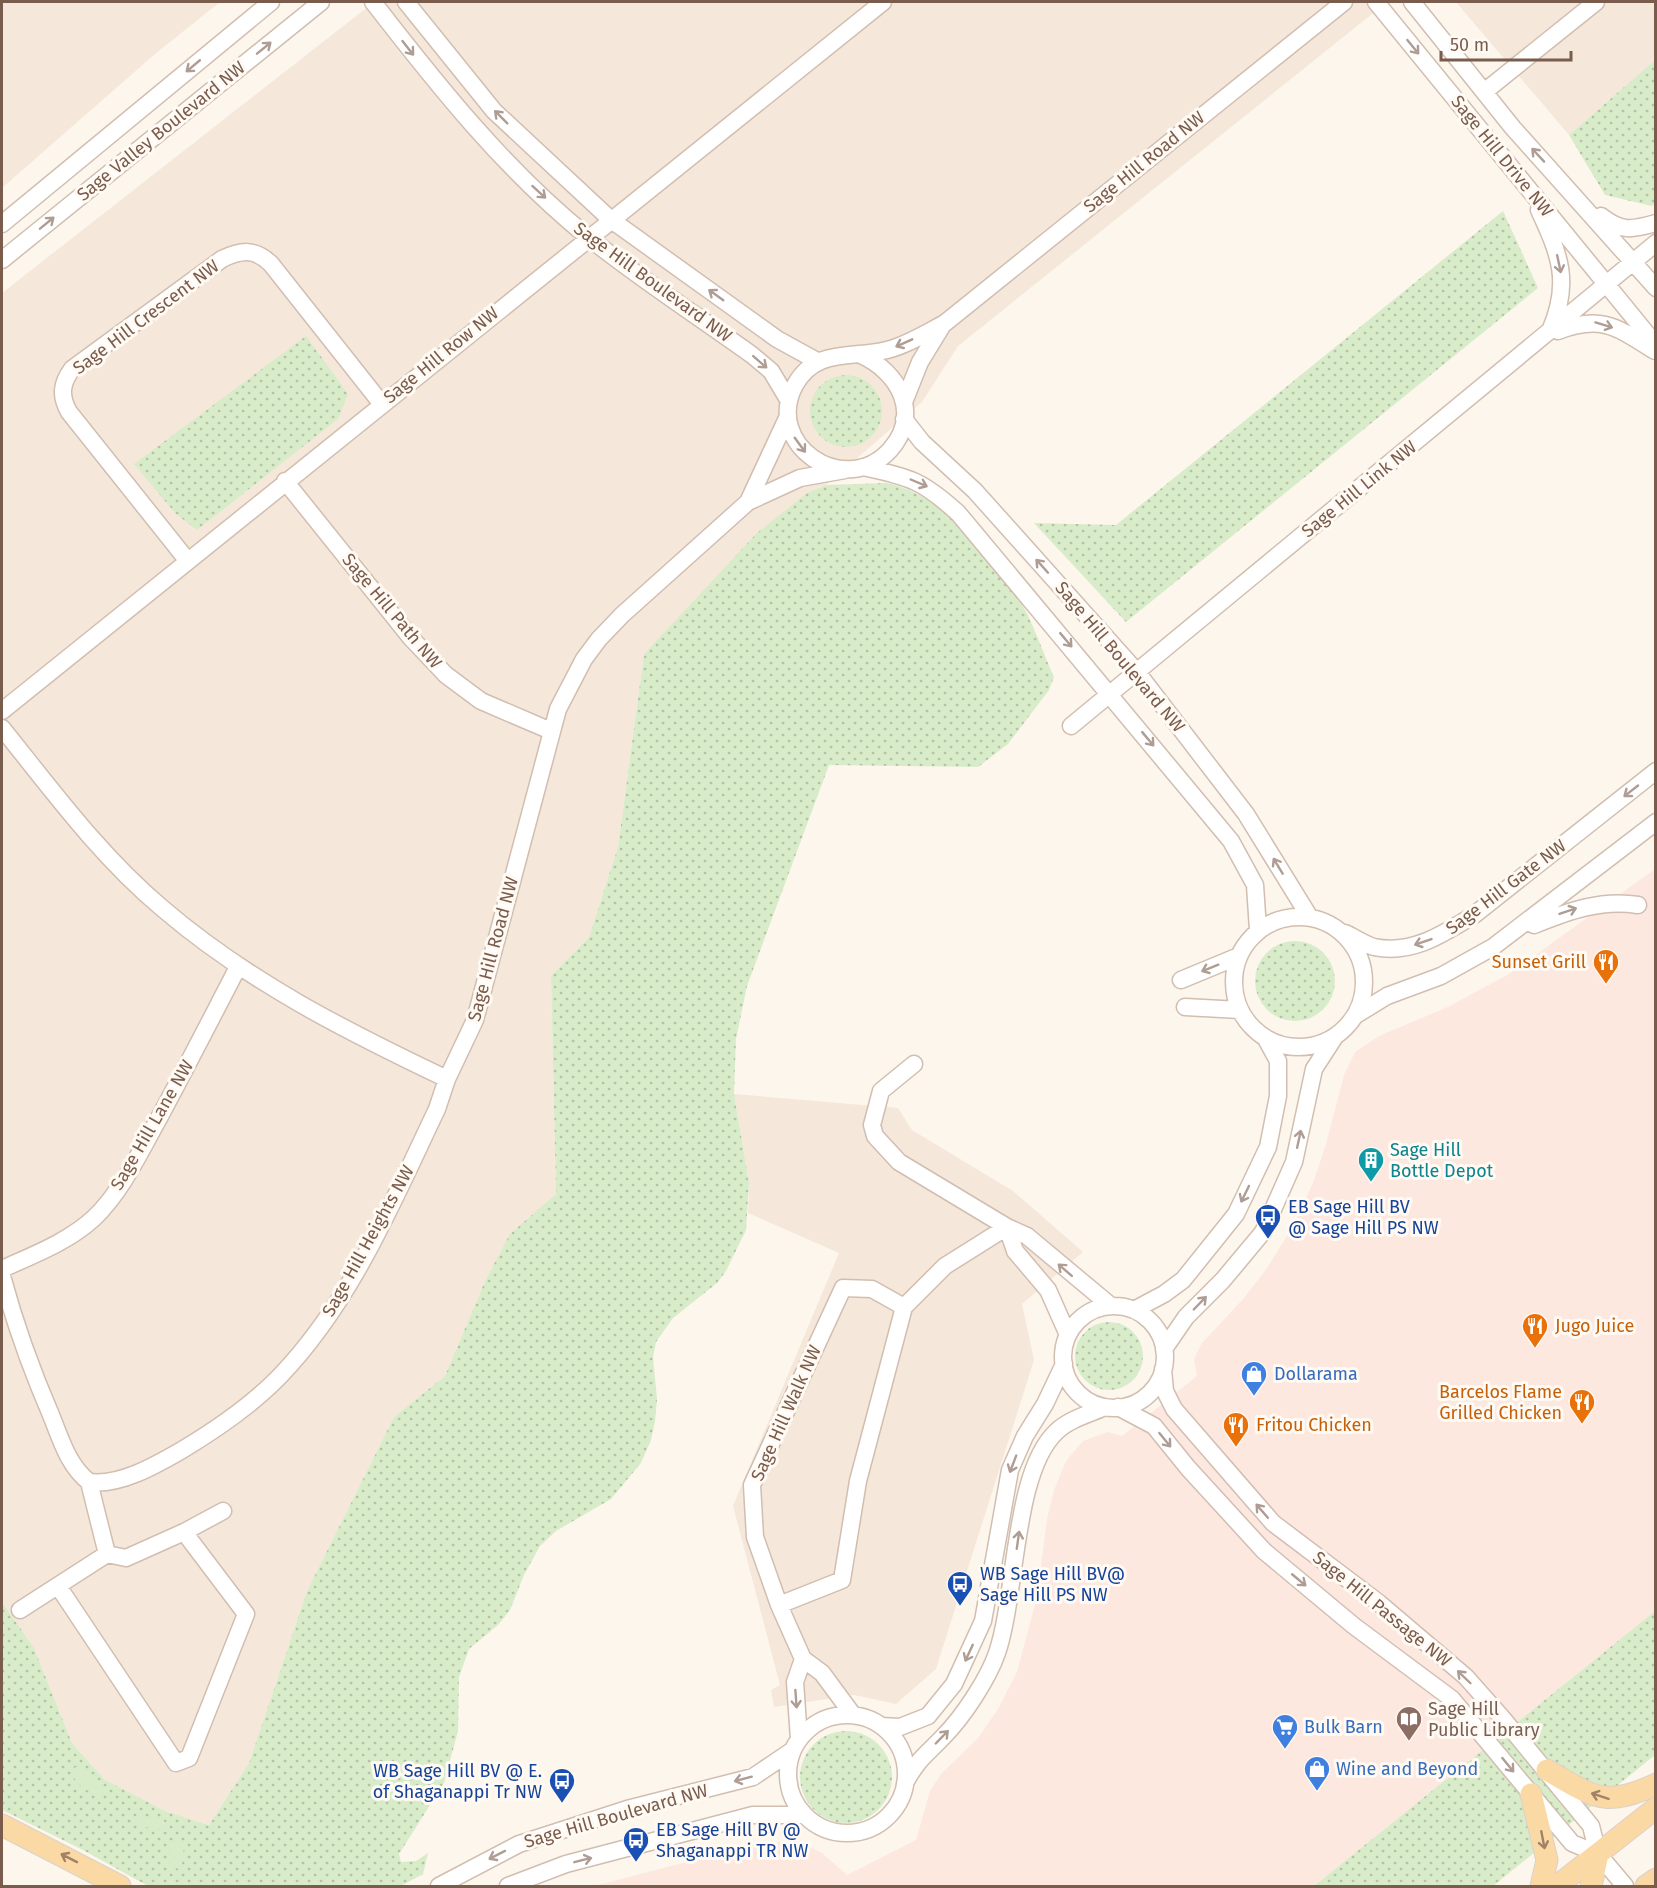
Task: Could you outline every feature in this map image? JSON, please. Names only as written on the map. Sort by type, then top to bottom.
[{"type":"main road","points":[[1547,1770],[1583,1790],[1610,1800],[1636,1793],[1656,1784]]},
{"type":"main road","points":[[1531,1794],[1547,1860],[1540,1887]]},
{"type":"main road","points":[[1557,1887],[1656,1808]]},
{"type":"main road","points":[[2,1825],[120,1887]]},
{"type":"main road","points":[[1591,1887],[1598,1854]]},
{"type":"main road","points":[[1646,1887],[1656,1879]]},
{"type":"street","name":"Sage Valley Boulevard NW","points":[[2,224],[271,2]]},
{"type":"street","name":"Sage Valley Boulevard NW","points":[[2,260],[321,2]]},
{"type":"street","name":"Sage Hill Boulevard NW","points":[[373,2],[446,96],[483,137],[588,237],[771,371],[789,409]]},
{"type":"street","name":"Sage Hill Boulevard NW","points":[[406,2],[494,111],[610,219],[777,339],[818,361]]},
{"type":"street","name":"Sage Hill Row NW","points":[[2,711],[381,403],[883,2]]},
{"type":"street","points":[[1314,26],[1319,2]]},
{"type":"street","name":"Sage Hill Road NW","points":[[861,355],[889,350],[945,323],[1344,2]]},
{"type":"street","name":"Sage Hill Drive NW","points":[[1376,2],[1656,345]]},
{"type":"street","name":"Sage Hill Drive NW","points":[[1412,2],[1513,128],[1578,198],[1656,288]]},
{"type":"street","points":[[1484,92],[1596,2]]},
{"type":"street","points":[[1530,190],[1555,246],[1564,283],[1560,309],[1548,334]]},
{"type":"street","points":[[1578,198],[1615,227],[1636,229],[1656,223]]},
{"type":"street","points":[[1608,284],[1656,243]]},
{"type":"street","name":"Sage Hill Crescent NW","points":[[187,560],[69,412],[62,396],[64,381],[72,369],[222,259],[249,251],[265,258],[271,264],[381,403]]},
{"type":"street","name":"Sage Hill Link NW","points":[[1071,726],[1608,284]]},
{"type":"street","points":[[1548,334],[1589,321],[1627,333],[1656,351]]},
{"type":"street","name":"Sage Hill Road NW","points":[[904,410],[924,355],[945,323]]},
{"type":"street","points":[[845,353],[861,355],[877,362],[890,372],[899,386],[904,410],[900,435],[891,449],[879,460],[863,467],[845,470],[829,467],[813,459],[801,448],[792,433],[789,409],[794,386],[803,373],[818,361],[845,353]]},
{"type":"street","name":"Sage Hill Road NW","points":[[748,502],[789,409]]},
{"type":"street","name":"Sage Hill Boulevard NW","points":[[904,410],[922,442],[975,491],[1137,672],[1246,814],[1309,916]]},
{"type":"street","name":"Sage Hill Boulevard NW","points":[[863,467],[899,475],[931,488],[958,513],[1231,841],[1246,864],[1255,885],[1258,930]]},
{"type":"street","name":"Sage Hill Road NW","points":[[447,1079],[475,1020],[489,977],[551,731],[572,679],[599,639],[748,502],[800,478],[845,470]]},
{"type":"street","name":"Sage Hill Path NW","points":[[285,481],[411,638],[446,675],[482,701],[551,731]]},
{"type":"street","points":[[2,728],[93,840],[125,874],[196,937],[294,1002],[447,1079]]},
{"type":"street","name":"Sage Hill Gate NW","points":[[1339,930],[1373,947],[1398,949],[1423,944],[1444,934],[1474,915],[1656,771]]},
{"type":"street","name":"Sage Hill Gate NW","points":[[1356,1015],[1387,996],[1441,976],[1514,933],[1656,822]]},
{"type":"street","points":[[1514,933],[1581,907],[1618,902],[1638,905]]},
{"type":"street","points":[[1164,1349],[1186,1317],[1223,1280],[1263,1232],[1294,1162],[1314,1070],[1335,1037],[1356,1015],[1363,998],[1364,979],[1361,960],[1352,943],[1339,930],[1309,916],[1283,918],[1258,930],[1239,956],[1233,984],[1240,1011],[1251,1027],[1266,1039],[1283,1046],[1318,1045],[1335,1037]]},
{"type":"street","points":[[1181,980],[1239,956]]},
{"type":"street","name":"Sage Hill Lane NW","points":[[2,1269],[72,1234],[93,1218],[109,1201],[140,1153],[238,967]]},
{"type":"street","points":[[1185,1007],[1240,1011]]},
{"type":"street","points":[[1134,1310],[1164,1294],[1183,1280],[1236,1214],[1268,1147],[1278,1096],[1278,1061],[1266,1039]]},
{"type":"street","points":[[914,1064],[881,1092],[872,1125],[875,1136],[899,1162],[1007,1227],[1027,1236],[1111,1306]]},
{"type":"street","name":"Sage Hill Heights NW","points":[[89,1482],[102,1484],[115,1481],[166,1459],[200,1439],[260,1395],[302,1352],[327,1319],[360,1262],[437,1109],[447,1079]]},
{"type":"street","points":[[779,1605],[842,1580],[858,1481],[904,1307],[945,1266],[1007,1227]]},
{"type":"street","points":[[1007,1227],[1015,1251],[1048,1290],[1068,1335]]},
{"type":"street","points":[[2,1276],[16,1329],[36,1380],[71,1462],[89,1482],[107,1554]]},
{"type":"street","name":"Sage Hill Walk NW","points":[[853,1715],[822,1673],[803,1659],[779,1605],[755,1537],[752,1485],[843,1288],[872,1289],[904,1307]]},
{"type":"street","points":[[803,1659],[795,1682],[796,1745],[788,1778],[793,1798],[804,1815],[821,1827],[839,1832],[857,1832],[875,1826],[890,1815],[919,1758],[944,1736],[970,1703],[997,1653],[1007,1618],[1023,1506],[1035,1468],[1049,1440],[1073,1421],[1112,1407],[1130,1405],[1151,1391],[1163,1369],[1164,1349],[1154,1325],[1134,1310],[1111,1306],[1086,1315],[1068,1335],[1064,1349],[1064,1364],[1068,1379],[1078,1392],[1090,1402],[1112,1407]]},
{"type":"street","points":[[881,1726],[900,1726],[928,1716],[954,1684],[983,1621],[1010,1470],[1025,1436],[1045,1404],[1064,1364]]},
{"type":"street","name":"Sage Hill Passage NW","points":[[1163,1369],[1165,1390],[1174,1409],[1273,1523],[1379,1603],[1466,1677],[1547,1770],[1591,1826],[1598,1854],[1625,1887]]},
{"type":"street","name":"Sage Hill Passage NW","points":[[1112,1407],[1154,1426],[1188,1468],[1264,1551],[1354,1626],[1452,1699],[1572,1843],[1598,1854]]},
{"type":"street","points":[[20,1610],[107,1554],[126,1557],[184,1532],[223,1511]]},
{"type":"street","points":[[58,1586],[176,1763],[189,1758],[246,1614],[184,1532]]},
{"type":"street","points":[[796,1745],[813,1725],[832,1716],[853,1715],[872,1720],[881,1726],[899,1746],[905,1763],[906,1781]]},
{"type":"street","name":"Sage Hill Boulevard NW","points":[[439,1887],[519,1844],[627,1809],[753,1777],[796,1745]]},
{"type":"street","name":"Sage Hill Boulevard NW","points":[[508,1887],[566,1864],[753,1815],[804,1815]]},
{"type":"shaded area","points":[[2,2],[220,2],[155,54],[2,188]]},
{"type":"shaded area","points":[[374,2],[1387,2],[958,346],[922,402],[826,485],[807,493],[644,654],[618,847],[589,937],[551,976],[556,1194],[510,1235],[485,1281],[445,1376],[394,1417],[307,1591],[249,1763],[209,1825],[165,1811],[104,1779],[72,1743],[34,1648],[2,1602],[2,293]]},
{"type":"shaded area","points":[[1456,2],[1655,2],[1655,60],[1569,135]]},
{"type":"shaded area","points":[[1655,869],[1655,1611],[1314,1886],[594,1886],[764,1842],[798,1842],[822,1853],[847,1875],[916,1840],[930,1791],[941,1774],[978,1738],[998,1709],[1017,1672],[1037,1597],[1047,1519],[1054,1490],[1066,1461],[1083,1441],[1107,1432],[1122,1436],[1197,1376],[1194,1359],[1202,1343],[1244,1298],[1267,1268],[1292,1228],[1313,1183],[1344,1075],[1355,1052],[1379,1036],[1450,1006],[1509,974]]},
{"type":"shaded area","points":[[734,1094],[898,1108],[912,1130],[1013,1191],[1083,1252],[1022,1304],[1034,1360],[936,1669],[896,1704],[854,1695],[774,1707],[771,1690],[780,1685],[733,1506],[839,1253],[748,1213],[749,1183]]},
{"type":"green space","points":[[1655,60],[1656,203],[1652,206],[1605,195],[1569,135]]},
{"type":"green space","points":[[1503,211],[1538,288],[1126,622],[1034,523],[1116,525]]},
{"type":"green space","points":[[306,336],[348,394],[338,419],[197,530],[176,514],[134,464]]},
{"type":"green space","points":[[846,375],[866,381],[876,391],[882,411],[876,431],[866,441],[846,447],[826,441],[816,431],[810,411],[816,391],[826,381]]},
{"type":"green space","points":[[886,483],[905,488],[924,498],[958,524],[974,540],[1019,600],[1054,677],[1049,690],[1008,744],[978,767],[829,765],[747,986],[736,1039],[734,1094],[749,1183],[746,1230],[726,1271],[717,1283],[673,1318],[656,1342],[653,1357],[657,1399],[655,1421],[651,1440],[641,1463],[611,1499],[556,1531],[540,1546],[524,1575],[510,1610],[499,1624],[469,1649],[459,1677],[458,1731],[444,1783],[399,1854],[401,1862],[416,1861],[428,1853],[423,1874],[401,1886],[148,1886],[81,1849],[2,1810],[2,1602],[34,1648],[72,1743],[104,1779],[165,1811],[209,1825],[249,1763],[307,1591],[394,1417],[445,1376],[485,1281],[510,1234],[556,1194],[551,976],[589,937],[618,847],[644,654],[757,533],[807,493],[826,485]]},
{"type":"green space","points":[[1295,941],[1310,944],[1323,953],[1332,966],[1335,981],[1332,996],[1323,1009],[1310,1018],[1295,1021],[1280,1018],[1267,1009],[1258,996],[1255,981],[1258,966],[1267,953],[1280,944]]},
{"type":"green space","points":[[1109,1322],[1122,1325],[1133,1332],[1140,1343],[1143,1356],[1140,1369],[1133,1380],[1122,1387],[1109,1390],[1096,1387],[1085,1380],[1078,1369],[1075,1356],[1078,1343],[1085,1332],[1096,1325]]},
{"type":"green space","points":[[1655,1611],[1655,1755],[1493,1886],[1314,1886]]},
{"type":"green space","points":[[846,1731],[864,1735],[879,1744],[888,1759],[892,1777],[888,1795],[879,1810],[864,1819],[846,1823],[828,1819],[813,1810],[804,1795],[800,1777],[804,1759],[813,1744],[828,1735]]},
{"type":"green space","points":[[75,1767],[86,1771],[101,1790],[101,1795],[80,1786],[72,1774]]},
{"type":"green space","points":[[137,1815],[164,1821],[168,1826],[148,1828],[138,1825],[131,1819]]},
{"type":"green space","points":[[176,1841],[184,1847],[182,1865],[187,1871],[184,1872],[170,1865],[169,1852]]},
{"type":"place","name":"Sunset Grill","points":[[1606,985]]},
{"type":"place","name":"Sage Hill Bottle Depot","points":[[1371,1183]]},
{"type":"place","name":"EB Sage Hill BV @ Sage Hill PS NW","points":[[1268,1240]]},
{"type":"place","name":"Jugo Juice","points":[[1535,1349]]},
{"type":"place","name":"Dollarama","points":[[1254,1397]]},
{"type":"place","name":"Barcelos Flame Grilled Chicken","points":[[1582,1425]]},
{"type":"place","name":"Fritou Chicken","points":[[1236,1448]]},
{"type":"place","name":"WB Sage Hill BV@ Sage Hill PS NW","points":[[960,1607]]},
{"type":"place","name":"Sage Hill Public Library","points":[[1409,1742]]},
{"type":"place","name":"Bulk Barn","points":[[1285,1750]]},
{"type":"place","name":"Wine and Beyond","points":[[1317,1792]]},
{"type":"place","name":"WB Sage Hill BV @ E. of Shaganappi Tr NW","points":[[562,1804]]},
{"type":"place","name":"EB Sage Hill BV @ Shaganappi TR NW","points":[[636,1863]]}]
